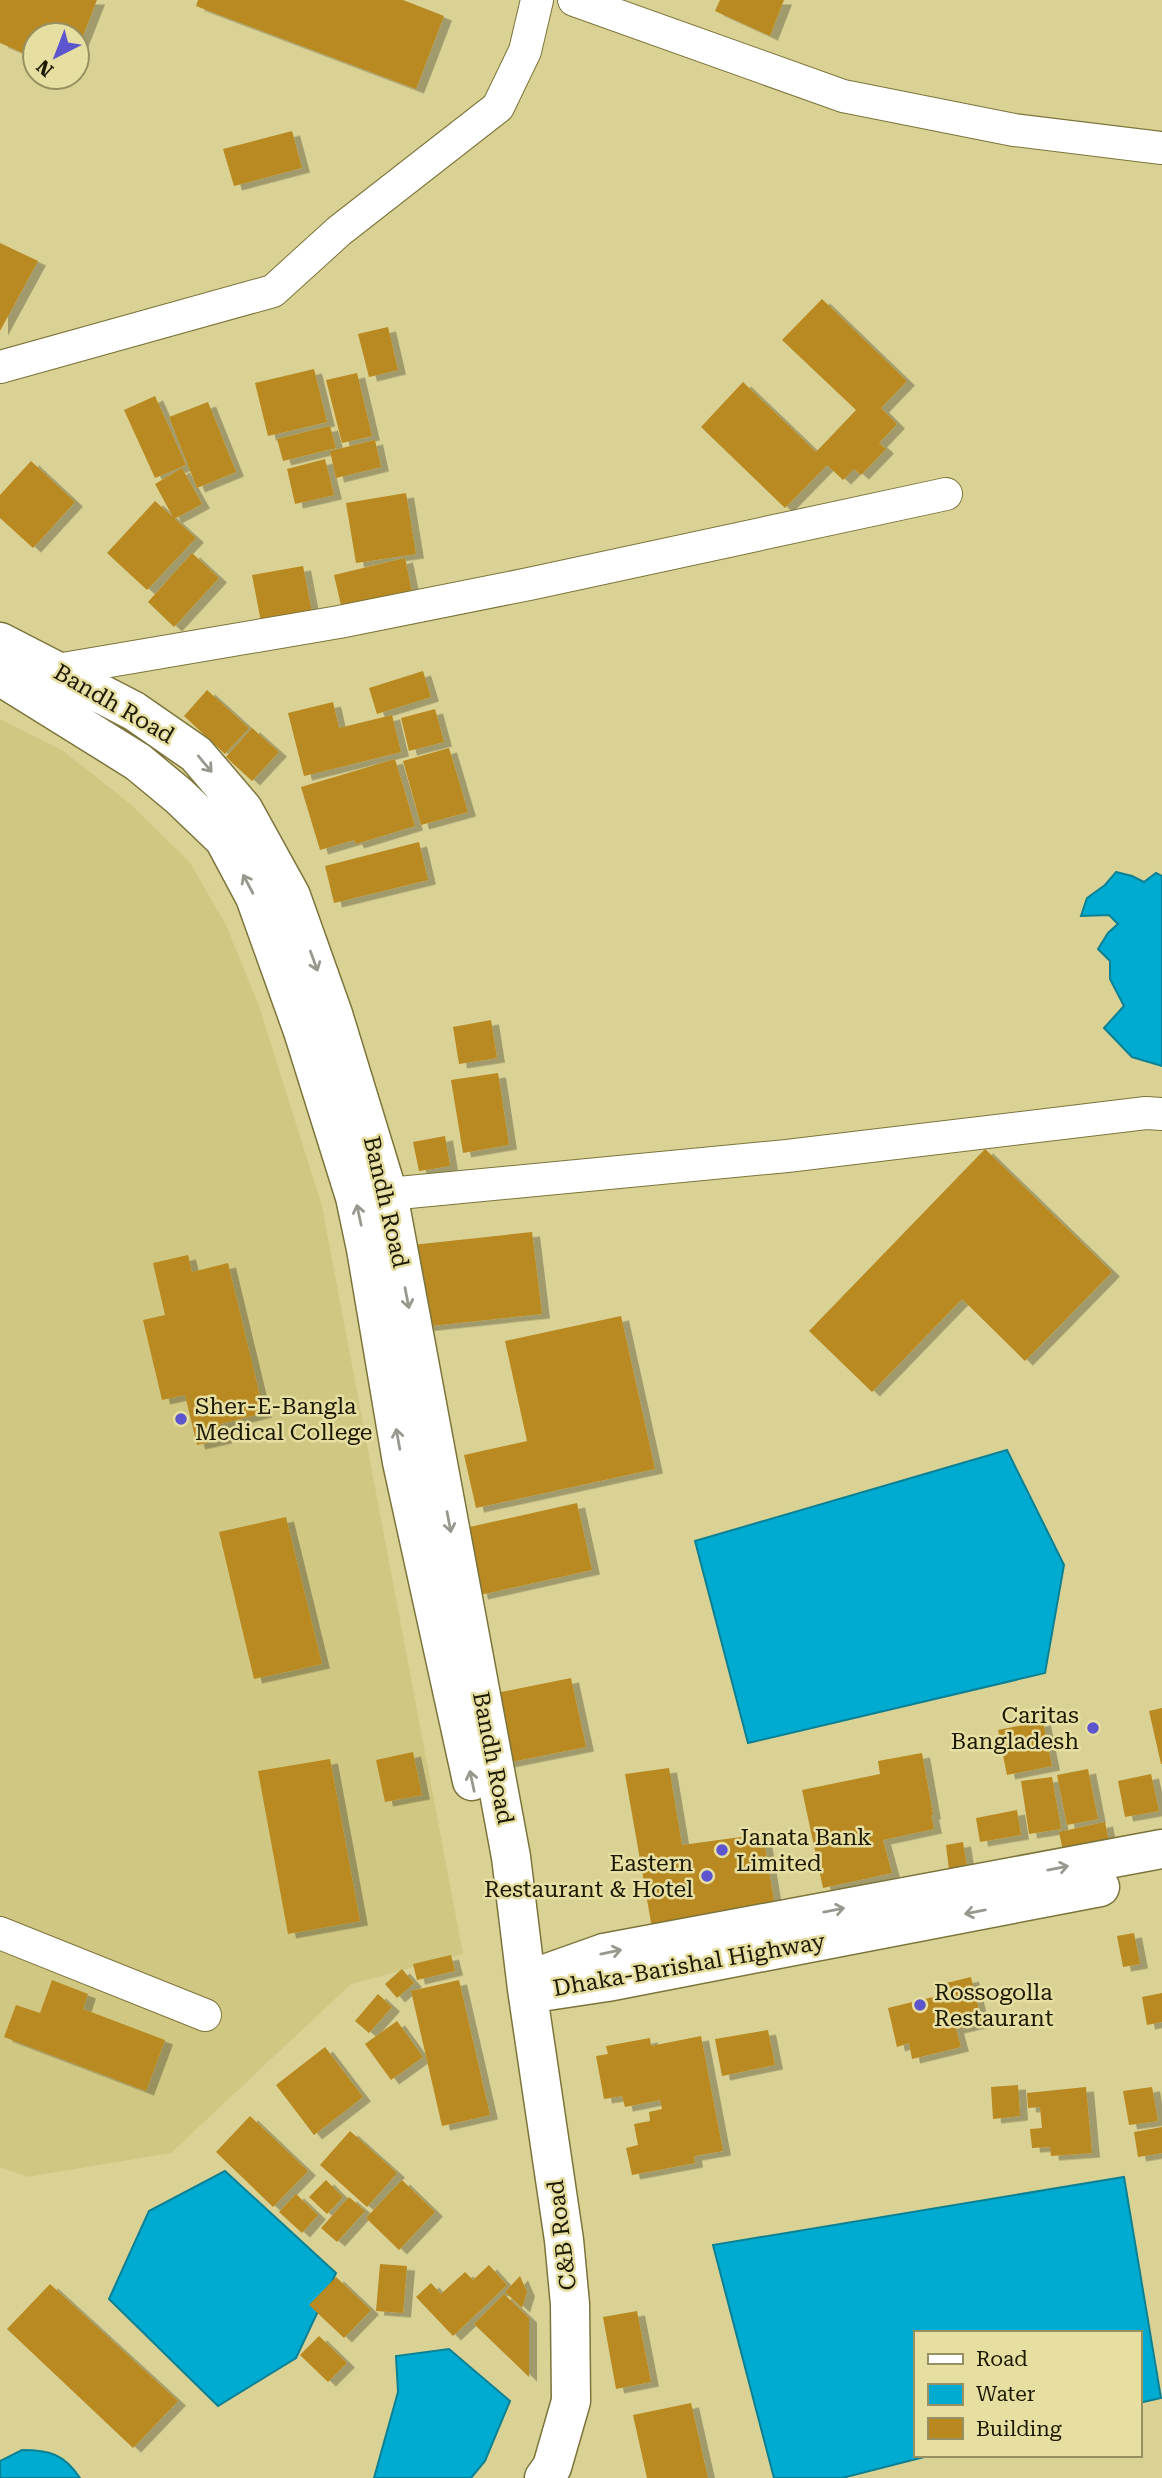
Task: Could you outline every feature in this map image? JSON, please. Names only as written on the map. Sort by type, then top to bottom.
[{"type":"highway","name":"Bandh Road","points":[[0,642],[134,711],[196,754],[243,809],[291,896],[334,1014],[388,1194],[511,1857],[527,1989]]},
{"type":"highway","name":"Bandh Road","points":[[0,676],[138,762],[179,796],[224,839],[255,897],[303,1031],[355,1197],[402,1462],[488,1859],[527,1989]]},
{"type":"highway","name":"Dhaka-Barishal Highway","points":[[527,1989],[542,1975],[604,1953],[1162,1849]]},
{"type":"highway","name":"Dhaka-Barishal Highway","points":[[527,1989],[552,1992],[1162,1875]]},
{"type":"highway","name":"C&B Road","points":[[527,1989],[564,2240],[570,2304],[571,2401],[552,2467],[544,2478]]},
{"type":"street","points":[[0,367],[273,290],[339,231],[498,107],[525,51],[537,0]]},
{"type":"street","points":[[574,0],[843,96],[1014,130],[1162,148]]},
{"type":"street","points":[[57,670],[339,622],[946,494]]},
{"type":"street","points":[[388,1194],[787,1156],[1162,1114]]},
{"type":"street","points":[[0,1933],[205,2015]]},
{"type":"shaded area","name":"Sher-E-Bangla Medical College","points":[[0,719],[63,751],[128,802],[189,861],[226,925],[259,1006],[322,1206],[463,1954],[351,1984],[171,2153],[27,2177],[0,2167]]},
{"type":"water","points":[[1116,872],[1144,882],[1156,873],[1162,876],[1162,1066],[1132,1057],[1104,1028],[1124,1006],[1110,979],[1110,961],[1098,949],[1108,933],[1118,924],[1109,915],[1081,916],[1087,898],[1105,885]]},
{"type":"water","points":[[1007,1450],[1064,1565],[1045,1673],[748,1743],[695,1541]]},
{"type":"water","points":[[225,2171],[336,2273],[296,2358],[218,2406],[109,2299],[149,2211]]},
{"type":"water","points":[[1124,2177],[1161,2398],[1141,2403],[1141,2331],[914,2331],[914,2457],[924,2457],[842,2478],[774,2478],[713,2245]]},
{"type":"water","points":[[449,2349],[510,2401],[485,2461],[471,2478],[374,2478],[398,2392],[396,2356]]},
{"type":"water","points":[[22,2450],[55,2455],[68,2464],[80,2478],[0,2478],[0,2461]]},
{"type":"building","points":[[0,0],[97,0],[89,21],[21,21],[21,52],[0,43]]},
{"type":"building","points":[[198,0],[403,0],[444,16],[416,89],[196,6]]},
{"type":"building","points":[[720,0],[784,0],[770,36],[715,11]]},
{"type":"building","points":[[292,131],[302,168],[234,186],[223,149]]},
{"type":"building","points":[[0,243],[38,261],[0,331]]},
{"type":"building","points":[[822,299],[907,381],[881,408],[897,424],[879,443],[886,449],[861,475],[854,469],[843,480],[827,465],[785,508],[701,427],[743,382],[816,452],[856,410],[782,340]]},
{"type":"building","points":[[388,327],[398,370],[369,377],[358,334]]},
{"type":"building","points":[[314,369],[327,422],[268,436],[255,383]]},
{"type":"building","points":[[357,373],[372,436],[342,443],[326,380]]},
{"type":"building","points":[[155,396],[186,465],[155,478],[124,410]]},
{"type":"building","points":[[208,402],[236,472],[197,488],[169,417]]},
{"type":"building","points":[[330,426],[336,448],[283,461],[277,439]]},
{"type":"building","points":[[375,440],[381,467],[336,478],[330,451]]},
{"type":"building","points":[[325,459],[334,495],[295,504],[287,469]]},
{"type":"building","points":[[31,461],[75,502],[33,548],[0,518],[0,495]]},
{"type":"building","points":[[182,468],[202,504],[174,519],[155,484]]},
{"type":"building","points":[[406,493],[416,554],[356,563],[346,503]]},
{"type":"building","points":[[155,501],[196,538],[147,590],[107,553]]},
{"type":"building","points":[[192,553],[219,578],[174,627],[148,602]]},
{"type":"building","points":[[405,558],[414,602],[344,618],[334,575]]},
{"type":"building","points":[[303,566],[312,613],[261,622],[252,575]]},
{"type":"building","points":[[423,671],[431,697],[377,714],[369,688]]},
{"type":"building","points":[[207,690],[249,728],[225,754],[184,716]]},
{"type":"building","points":[[333,702],[339,728],[392,715],[401,752],[304,776],[288,713]]},
{"type":"building","points":[[435,709],[444,742],[409,751],[401,718]]},
{"type":"building","points":[[252,728],[279,752],[252,781],[226,757]]},
{"type":"building","points":[[449,748],[468,812],[421,825],[403,761]]},
{"type":"building","points":[[395,759],[415,826],[356,844],[354,840],[320,850],[301,787]]},
{"type":"building","points":[[419,842],[428,880],[334,903],[325,866]]},
{"type":"building","points":[[491,1020],[497,1058],[459,1064],[453,1027]]},
{"type":"building","points":[[498,1073],[509,1145],[463,1153],[451,1080]]},
{"type":"building","points":[[445,1136],[450,1166],[419,1171],[413,1142]]},
{"type":"building","points":[[985,1149],[1112,1272],[1025,1361],[962,1299],[872,1392],[809,1331]]},
{"type":"building","points":[[532,1232],[542,1314],[421,1327],[412,1245]]},
{"type":"building","points":[[188,1255],[192,1272],[228,1263],[264,1413],[220,1424],[224,1439],[197,1445],[185,1395],[162,1400],[143,1320],[165,1315],[153,1263]]},
{"type":"building","points":[[621,1316],[655,1469],[476,1508],[464,1455],[527,1441],[505,1341]]},
{"type":"building","points":[[577,1503],[592,1570],[480,1595],[465,1528]]},
{"type":"building","points":[[286,1517],[322,1664],[254,1679],[219,1532]]},
{"type":"building","points":[[571,1678],[586,1747],[501,1764],[486,1695]]},
{"type":"building","points":[[1162,1708],[1162,1764],[1161,1764],[1149,1711]]},
{"type":"building","points":[[1043,1721],[1052,1766],[1007,1775],[998,1730]]},
{"type":"building","points":[[413,1752],[422,1795],[385,1802],[376,1760]]},
{"type":"building","points":[[922,1753],[934,1829],[883,1840],[892,1873],[823,1888],[802,1790],[880,1774],[878,1761]]},
{"type":"building","points":[[330,1759],[360,1921],[288,1934],[258,1771]]},
{"type":"building","name":"Eastern Restaurant & Hotel","points":[[669,1768],[682,1845],[763,1834],[775,1907],[653,1934],[625,1774]]},
{"type":"building","points":[[1088,1769],[1098,1819],[1067,1825],[1057,1775]]},
{"type":"building","points":[[1151,1774],[1159,1811],[1125,1817],[1118,1781]]},
{"type":"building","points":[[1052,1777],[1061,1829],[1029,1834],[1021,1781]]},
{"type":"building","points":[[1017,1810],[1021,1835],[980,1842],[976,1818]]},
{"type":"building","points":[[1105,1822],[1109,1842],[1063,1851],[1059,1832]]},
{"type":"building","points":[[963,1842],[967,1867],[949,1870],[946,1845]]},
{"type":"building","points":[[1134,1933],[1140,1964],[1123,1967],[1117,1936]]},
{"type":"building","points":[[451,1955],[455,1971],[417,1980],[413,1964]]},
{"type":"building","points":[[402,1969],[414,1983],[397,1998],[385,1984]]},
{"type":"building","points":[[971,1977],[982,2023],[956,2029],[961,2047],[912,2059],[909,2043],[897,2047],[888,2008],[937,1996],[934,1986]]},
{"type":"building","points":[[52,1980],[88,1994],[83,2009],[165,2040],[146,2091],[4,2037],[16,2005],[40,2013]]},
{"type":"building","points":[[459,1980],[490,2115],[442,2126],[411,1991]]},
{"type":"building","points":[[1162,1993],[1162,2022],[1147,2025],[1142,1997]]},
{"type":"building","points":[[378,1994],[392,2007],[369,2033],[355,2021]]},
{"type":"building","points":[[397,2021],[423,2057],[391,2080],[365,2044]]},
{"type":"building","points":[[768,2030],[775,2065],[722,2076],[715,2039]]},
{"type":"building","points":[[701,2036],[723,2151],[694,2156],[695,2163],[632,2175],[626,2148],[638,2145],[634,2124],[650,2121],[649,2112],[662,2109],[660,2100],[625,2107],[622,2096],[604,2099],[596,2056],[608,2054],[606,2046],[650,2038],[651,2046]]},
{"type":"building","points":[[325,2047],[363,2097],[314,2135],[276,2085]]},
{"type":"building","points":[[1018,2085],[1020,2116],[993,2119],[991,2087]]},
{"type":"building","points":[[1086,2087],[1092,2153],[1051,2156],[1050,2147],[1032,2148],[1030,2129],[1042,2128],[1040,2107],[1028,2108],[1027,2093]]},
{"type":"building","points":[[1152,2087],[1158,2121],[1129,2125],[1123,2091]]},
{"type":"building","points":[[250,2116],[308,2171],[273,2207],[216,2152]]},
{"type":"building","points":[[1162,2127],[1162,2153],[1138,2157],[1134,2132]]},
{"type":"building","points":[[350,2131],[397,2173],[367,2207],[320,2165]]},
{"type":"building","points":[[326,2180],[343,2197],[327,2214],[309,2197]]},
{"type":"building","points":[[402,2180],[435,2212],[399,2250],[366,2218]]},
{"type":"building","points":[[296,2194],[318,2215],[302,2233],[279,2212]]},
{"type":"building","points":[[349,2197],[365,2211],[337,2242],[321,2228]]},
{"type":"building","points":[[380,2264],[407,2266],[403,2313],[376,2311]]},
{"type":"building","points":[[489,2265],[507,2285],[453,2336],[416,2297],[431,2283],[441,2294],[465,2272],[473,2280]]},
{"type":"building","points":[[520,2276],[527,2292],[522,2308],[505,2292]]},
{"type":"building","points":[[336,2277],[371,2310],[344,2338],[309,2305]]},
{"type":"building","points":[[50,2284],[178,2401],[133,2448],[7,2329]]},
{"type":"building","points":[[504,2294],[529,2318],[529,2377],[474,2324]]},
{"type":"building","points":[[637,2311],[651,2382],[616,2389],[603,2317]]},
{"type":"building","points":[[319,2336],[347,2363],[328,2382],[300,2355]]},
{"type":"building","points":[[691,2403],[708,2478],[647,2478],[633,2415]]},
{"type":"place","name":"Sher-E-Bangla Medical College","points":[[181,1419]]},
{"type":"place","name":"Caritas Bangladesh","points":[[1093,1728]]},
{"type":"place","name":"Janata Bank Limited","points":[[722,1850]]},
{"type":"place","name":"Eastern Restaurant & Hotel","points":[[707,1876]]},
{"type":"place","name":"Rossogolla Restaurant","points":[[920,2005]]}]
